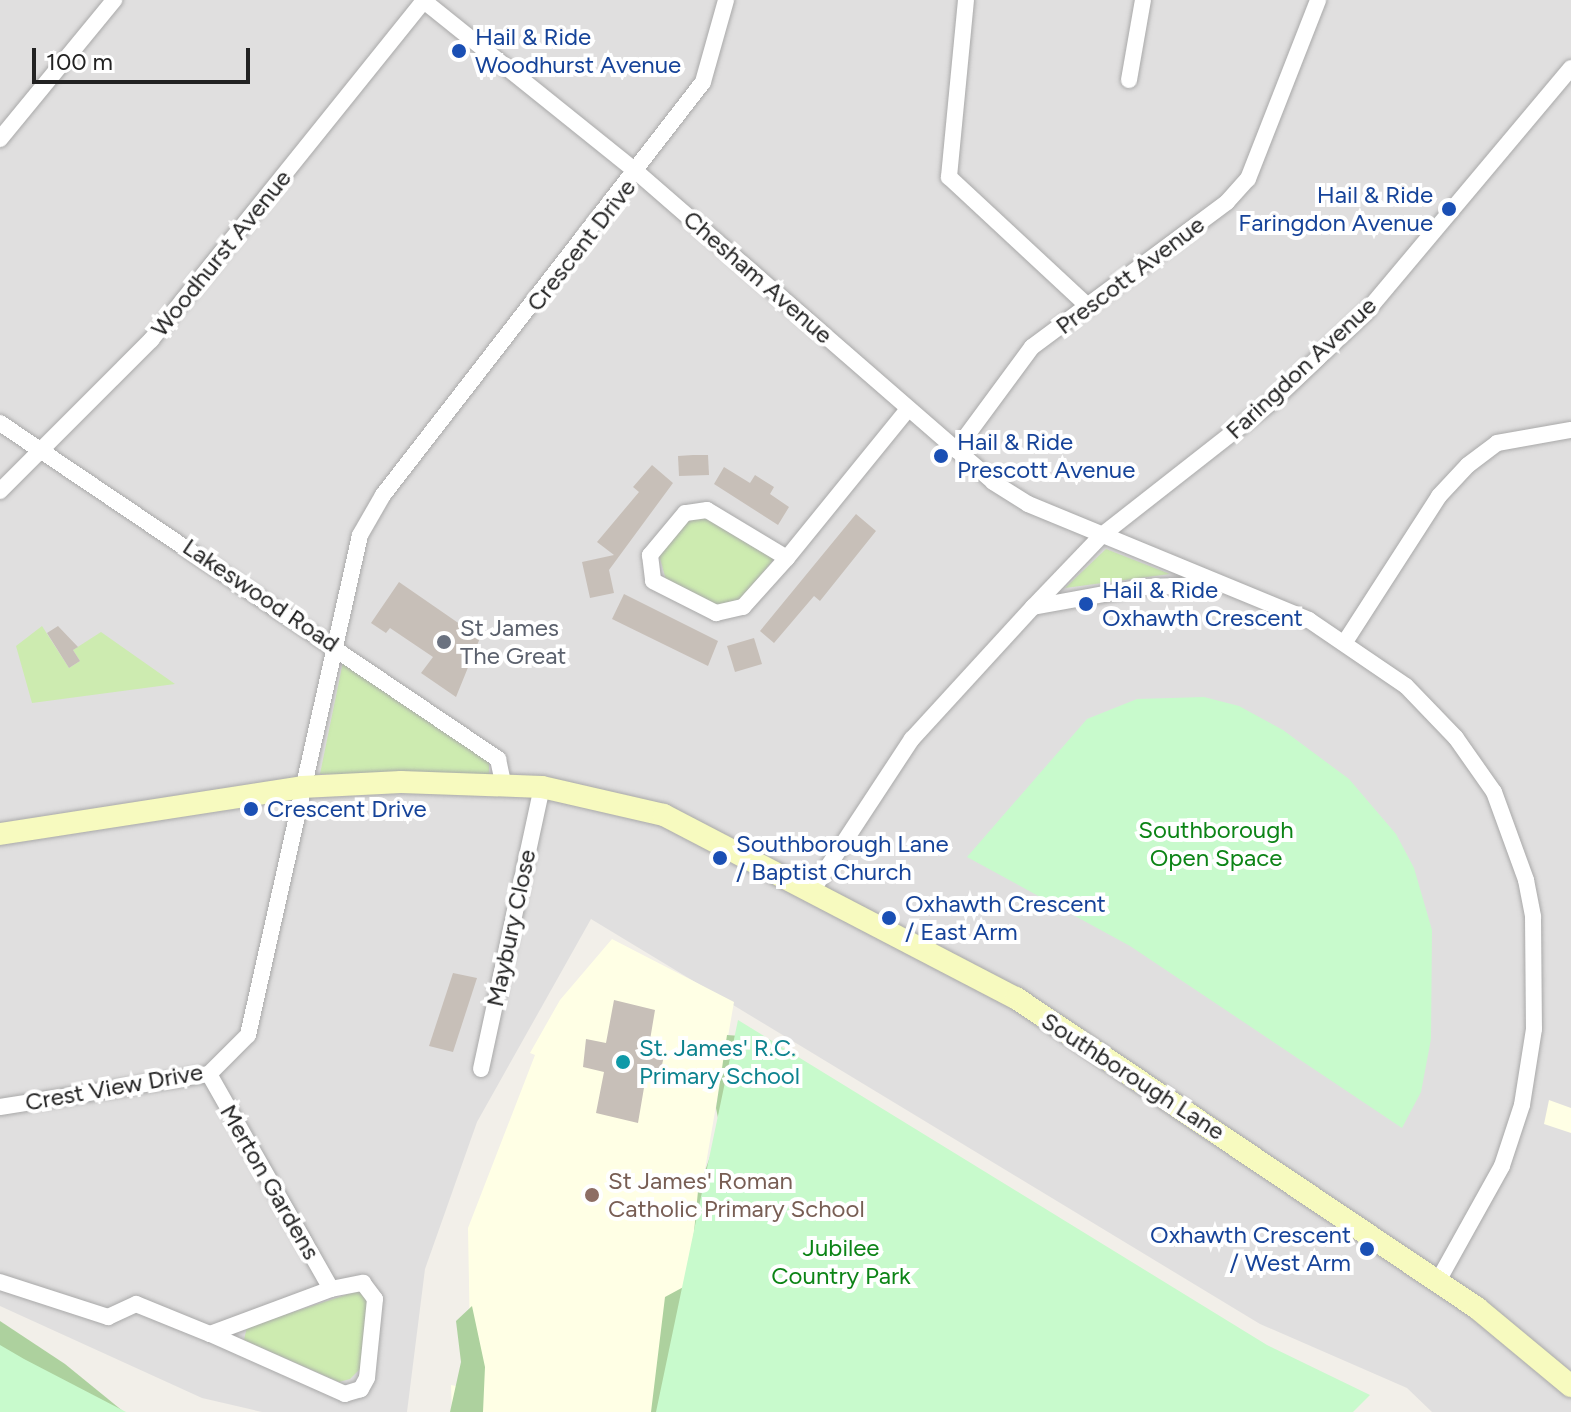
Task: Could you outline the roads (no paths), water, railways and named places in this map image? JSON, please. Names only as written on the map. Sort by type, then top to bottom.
[{"type":"street","points":[[0,139],[114,0]]},
{"type":"street","name":"Chesham Avenue","points":[[424,0],[638,173],[956,450],[1028,504],[1229,586],[1345,642],[1406,686],[1481,771],[1506,818],[1533,917],[1534,1029],[1517,1124],[1502,1166],[1438,1281]]},
{"type":"street","name":"Woodhurst Avenue","points":[[0,491],[47,449],[151,340],[424,0]]},
{"type":"street","name":"Crescent Drive","points":[[302,787],[360,535],[383,495],[638,173],[703,82],[726,0]]},
{"type":"street","points":[[966,0],[949,177],[1088,306]]},
{"type":"street","points":[[1129,80],[1143,0]]},
{"type":"street","name":"Prescott Avenue","points":[[956,450],[1032,347],[1227,202],[1248,179],[1318,0]]},
{"type":"street","name":"Faringdon Avenue","points":[[812,891],[912,739],[1033,607],[1102,535],[1274,400],[1367,311],[1571,68]]},
{"type":"street","points":[[787,558],[707,510],[685,513],[650,555],[653,581],[716,613],[743,607],[787,558],[908,409]]},
{"type":"street","name":"Lakeswood Road","points":[[0,423],[47,449],[498,759],[503,783]]},
{"type":"street","points":[[1345,642],[1439,496],[1468,465],[1497,443],[1571,430]]},
{"type":"street","points":[[1033,607],[1143,587],[1229,586]]},
{"type":"street","name":"Southborough Lane","points":[[0,834],[302,787],[503,783],[542,787],[664,815],[1016,998],[1438,1281],[1571,1386]]},
{"type":"street","name":"Crest View Drive","points":[[0,1107],[209,1074],[248,1035],[302,787]]},
{"type":"street","name":"Maybury Close","points":[[481,1069],[542,787]]},
{"type":"street","name":"Merton Gardens","points":[[209,1074],[331,1289]]},
{"type":"street","name":"Merton Gardens","points":[[0,1282],[108,1317],[136,1304],[345,1394],[361,1389],[375,1299],[363,1283],[331,1289],[210,1334]]},
{"type":"place","name":"Hail & Ride Woodhurst Avenue","points":[[459,51]]},
{"type":"place","name":"Hail & Ride Faringdon Avenue","points":[[1449,209]]},
{"type":"place","name":"Hail & Ride Prescott Avenue","points":[[941,456]]},
{"type":"place","name":"Hail & Ride Oxhawth Crescent","points":[[1086,604]]},
{"type":"place","name":"St James The Great","points":[[444,642]]},
{"type":"place","name":"Crescent Drive","points":[[251,809]]},
{"type":"place","name":"Southborough Lane / Baptist Church","points":[[720,858]]},
{"type":"place","name":"Oxhawth Crescent / East Arm","points":[[889,918]]},
{"type":"place","name":"St. James' R.C. Primary School","points":[[623,1062]]},
{"type":"place","name":"St James' Roman Catholic Primary School","points":[[592,1195]]},
{"type":"place","name":"Oxhawth Crescent / West Arm","points":[[1367,1249]]},
{"type":"park label","name":"Southborough Open Space","points":[[1216,844]]},
{"type":"park label","name":"Jubilee Country Park","points":[[841,1262]]}]
